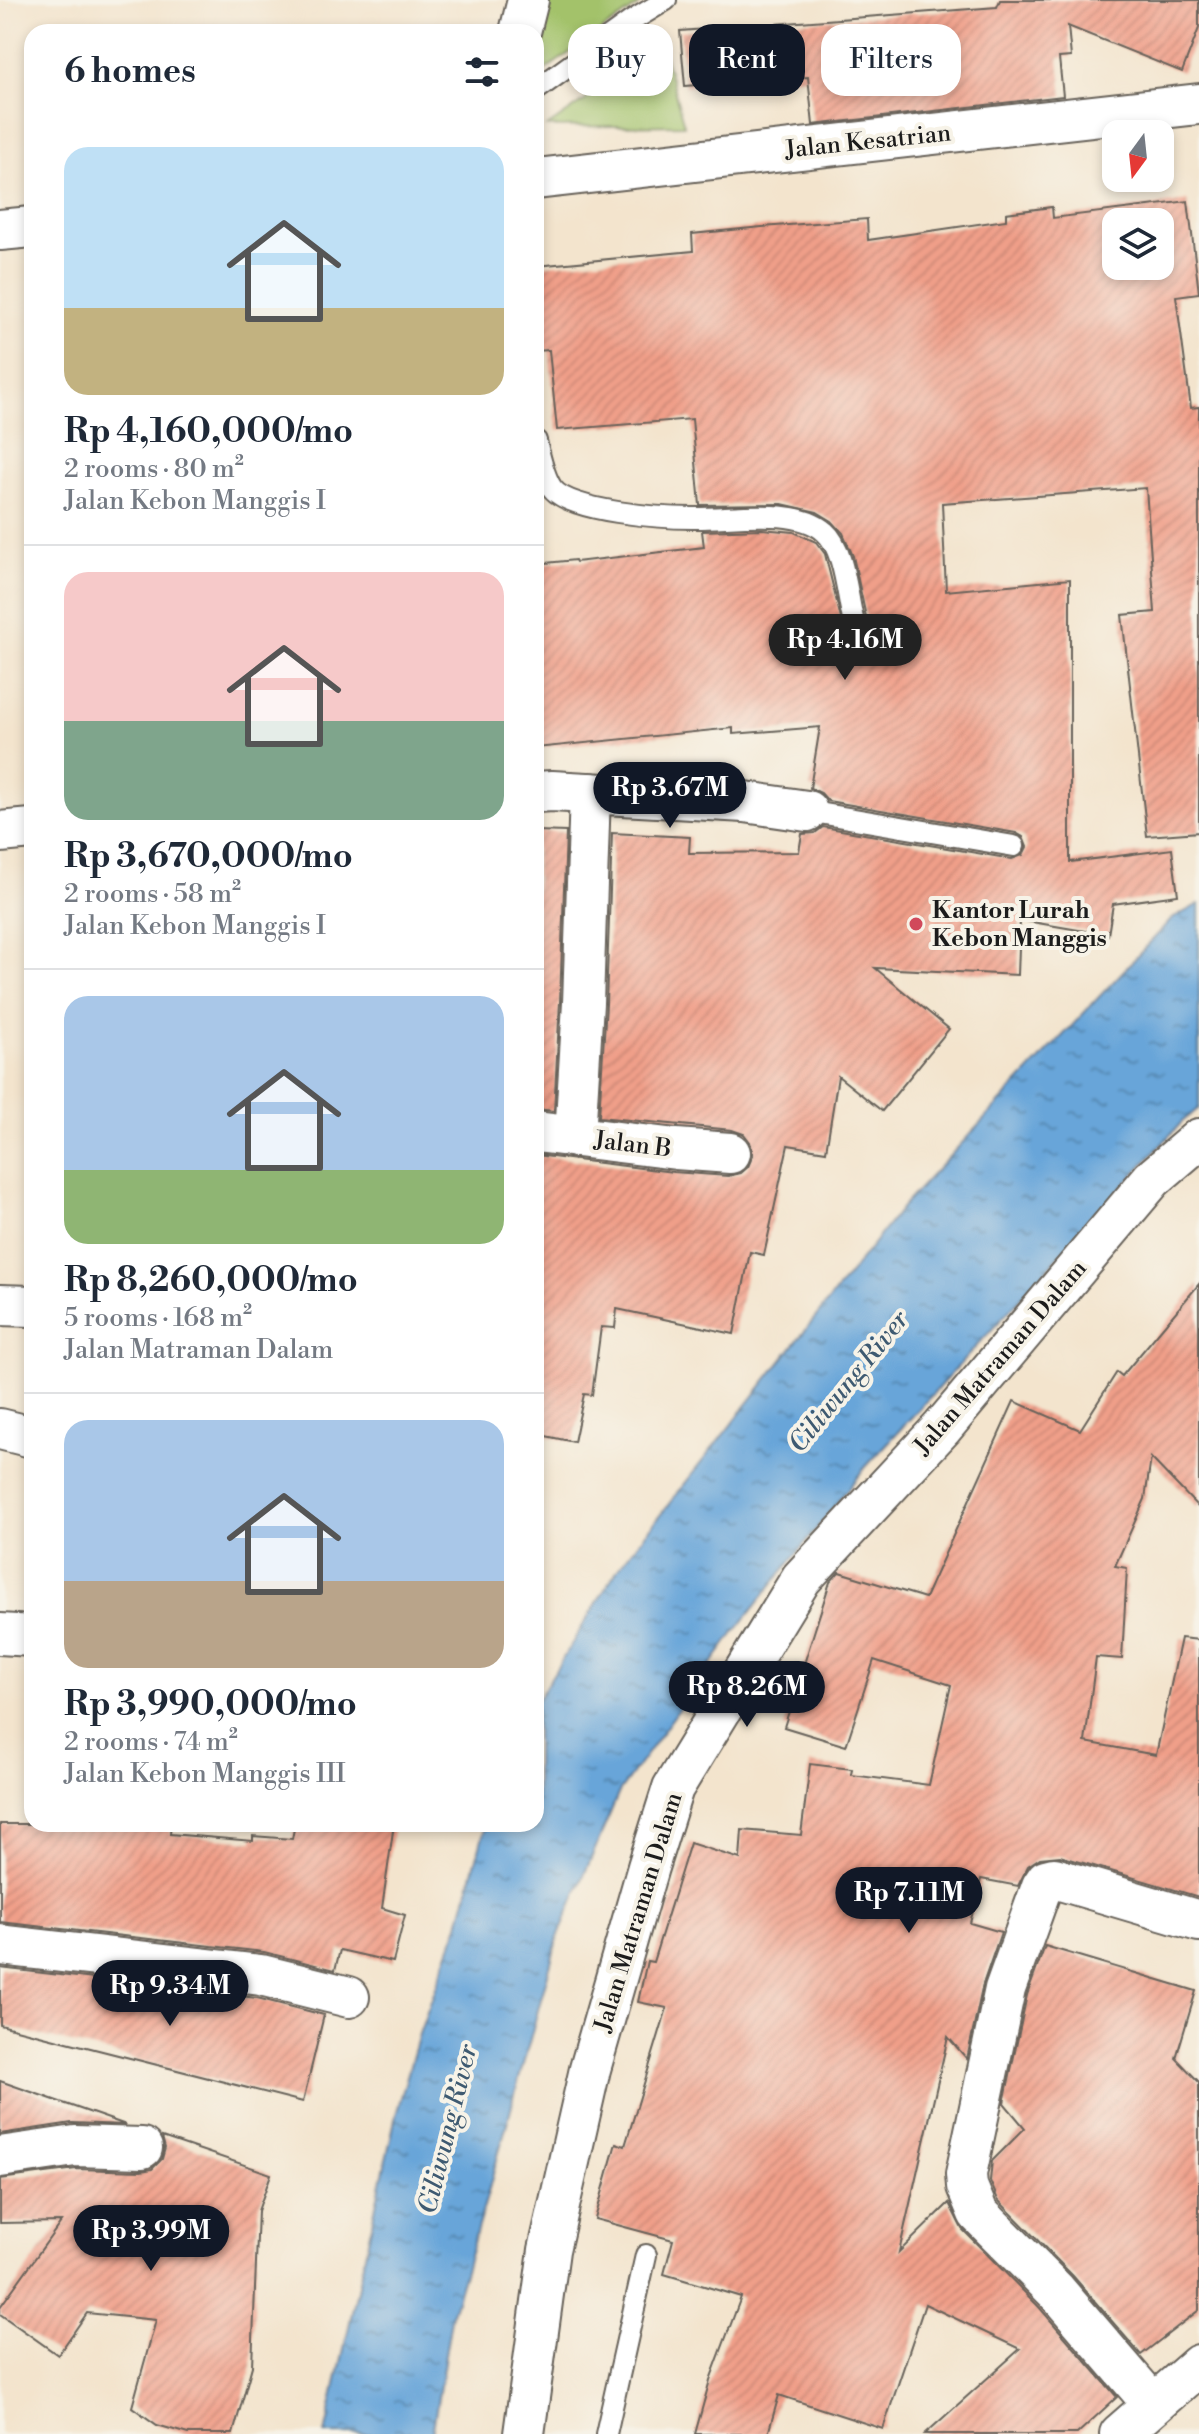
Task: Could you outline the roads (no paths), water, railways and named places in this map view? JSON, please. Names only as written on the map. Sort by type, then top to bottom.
[{"type":"street","points":[[522,24],[528,0]]},
{"type":"street","name":"Jalan Kesatrian","points":[[544,178],[1199,104]]},
{"type":"street","points":[[0,230],[24,228]]},
{"type":"street","points":[[544,792],[745,802],[807,811]]},
{"type":"street","points":[[575,1137],[586,943],[590,793]]},
{"type":"street","points":[[0,832],[24,830]]},
{"type":"street","name":"Jalan B","points":[[544,1133],[730,1153]]},
{"type":"street","name":"Jalan Matraman Dalam","points":[[524,2434],[549,2250],[590,2069],[673,1788],[801,1579],[942,1428],[1152,1179],[1199,1139]]},
{"type":"street","points":[[0,1305],[24,1306]]},
{"type":"street","points":[[0,1429],[24,1435]]},
{"type":"street","points":[[0,1634],[24,1636]]},
{"type":"street","points":[[1152,2403],[1056,2291],[978,2213],[967,2186],[966,2174],[1005,1989],[1046,1880],[1054,1878],[1199,1921]]},
{"type":"street","points":[[0,1945],[261,1975],[349,1997]]},
{"type":"street","points":[[0,2157],[75,2146],[142,2148]]},
{"type":"street","points":[[1120,2434],[1199,2365]]},
{"type":"lane","points":[[544,84],[666,0]]},
{"type":"lane","points":[[544,469],[553,489],[567,500],[593,508],[691,518],[777,517],[806,521],[826,532],[838,550],[853,619]]},
{"type":"lane","points":[[807,811],[1014,846]]},
{"type":"lane","points":[[606,2434],[646,2255]]},
{"type":"water","name":"Ciliwung River","points":[[1199,904],[1199,1108],[1182,1122],[863,1470],[737,1629],[619,1792],[558,1937],[452,2313],[432,2434],[325,2434],[396,2115],[419,2034],[459,1924],[484,1832],[544,1832],[544,1689],[617,1570],[903,1206],[1172,919]]},
{"type":"place","name":"Kantor Lurah Kebon Manggis","points":[[916,924]]}]
